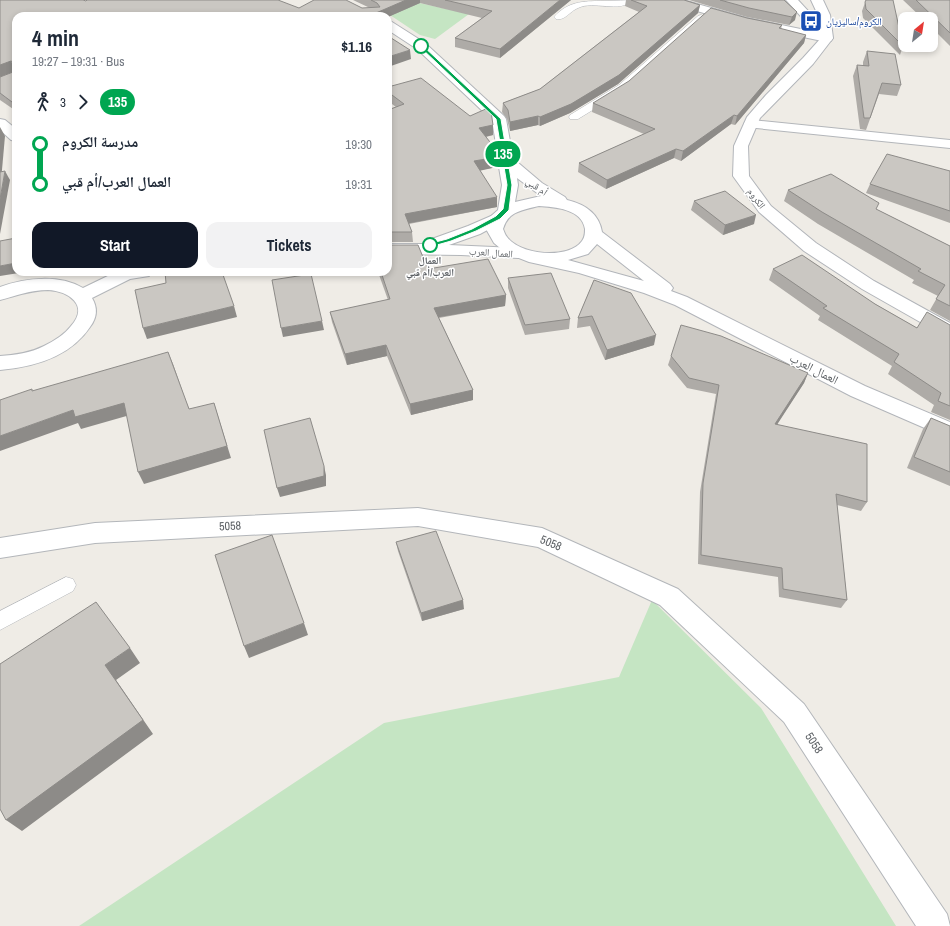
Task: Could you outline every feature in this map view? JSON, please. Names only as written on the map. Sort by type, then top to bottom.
[{"type":"street","points":[[670,0],[746,21],[827,38]]},
{"type":"street","points":[[792,0],[827,38]]},
{"type":"street","points":[[818,0],[824,15],[827,38]]},
{"type":"street","name":"أم قبي","points":[[392,28],[421,46],[499,119],[504,158],[510,185],[502,214]]},
{"type":"street","name":"الكروم","points":[[827,38],[808,61],[754,117],[741,146],[741,176],[764,209],[816,251],[868,285],[950,331]]},
{"type":"street","points":[[0,123],[12,134]]},
{"type":"street","points":[[751,124],[950,144]]},
{"type":"street","name":"أم قبي","points":[[504,158],[526,180],[540,190],[575,208]]},
{"type":"street","points":[[539,201],[558,202],[575,208],[586,215],[593,224],[594,234],[591,242],[575,254],[556,258],[527,255],[507,248],[499,241],[495,233],[494,225],[502,214],[521,203],[539,201]]},
{"type":"street","name":"العمال العرب","points":[[415,249],[449,240],[474,230],[502,214]]},
{"type":"street","name":"العمال العرب","points":[[594,234],[681,301]]},
{"type":"street","name":"العمال العرب","points":[[392,249],[460,250],[527,255],[583,269],[650,289],[681,301],[858,391],[950,431]]},
{"type":"street","points":[[82,296],[125,276]]},
{"type":"street","points":[[0,294],[21,287],[44,284],[55,285],[70,289],[82,296],[86,305],[86,314],[83,324],[64,344],[33,358],[16,362],[0,363]]},
{"type":"street","name":"5058","points":[[0,548],[95,533],[418,517],[542,538],[669,597],[794,713],[935,926]]},
{"type":"lane","points":[[559,17],[576,5],[589,3],[620,4],[629,0]]},
{"type":"lane","points":[[574,117],[623,87],[708,11]]},
{"type":"lane","points":[[0,621],[66,585]]},
{"type":"green space","points":[[406,0],[469,14],[435,39],[420,35],[392,16],[392,12],[386,12],[381,9]]},
{"type":"green space","points":[[652,600],[761,708],[896,926],[79,926],[384,723],[619,677]]},
{"type":"building","points":[[0,0],[278,0],[299,8],[314,0],[346,0],[362,8],[380,7],[377,3],[371,0],[406,0],[378,12],[12,12],[12,62],[0,65]]},
{"type":"building","points":[[445,0],[560,0],[500,49],[455,38],[492,11]]},
{"type":"building","points":[[631,0],[684,0],[700,5],[619,75],[571,104],[540,117],[538,116],[510,122],[508,110],[503,103],[540,89],[647,6]]},
{"type":"building","points":[[720,0],[784,0],[797,12],[792,17]]},
{"type":"building","points":[[866,0],[893,0],[898,23],[898,41],[866,9]]},
{"type":"building","points":[[916,0],[950,0],[950,33],[938,21],[938,12],[928,12]]},
{"type":"building","points":[[711,8],[747,18],[782,25],[779,28],[806,35],[737,116],[734,115],[683,151],[676,149],[607,180],[579,163],[655,129],[593,103],[629,81]]},
{"type":"building","points":[[392,39],[410,50],[392,56]]},
{"type":"building","points":[[867,51],[895,54],[901,85],[882,83],[870,118],[864,118],[857,65],[869,66]]},
{"type":"building","points":[[12,72],[12,102],[0,93],[0,77]]},
{"type":"building","points":[[421,78],[470,116],[488,108],[491,111],[493,125],[479,128],[497,151],[498,157],[474,161],[497,197],[405,214],[412,232],[392,232],[392,108],[404,104],[392,95],[392,86]]},
{"type":"building","points":[[887,154],[950,171],[950,211],[870,184]]},
{"type":"building","points":[[5,171],[0,199],[0,172]]},
{"type":"building","points":[[831,174],[879,203],[876,209],[950,246],[950,306],[936,299],[945,285],[918,271],[921,269],[822,212],[788,190]]},
{"type":"building","points":[[725,191],[756,215],[725,225],[694,201]]},
{"type":"building","points":[[12,239],[12,264],[0,266],[0,241]]},
{"type":"building","points":[[392,245],[418,245],[428,269],[488,259],[506,295],[434,308],[473,390],[410,404],[386,345],[345,354],[330,312],[390,299],[382,276],[392,276]]},
{"type":"building","points":[[802,255],[875,304],[917,328],[927,312],[950,325],[950,406],[938,401],[941,393],[894,362],[899,354],[823,308],[827,306],[773,269]]},
{"type":"building","points":[[551,273],[570,319],[525,325],[508,278]]},
{"type":"building","points":[[165,276],[223,276],[234,306],[143,328],[135,290],[166,283]]},
{"type":"building","points":[[298,276],[311,276],[322,321],[281,328],[272,280]]},
{"type":"building","points":[[594,280],[631,293],[656,335],[607,350],[592,316],[578,318]]},
{"type":"building","points":[[681,325],[721,336],[808,373],[775,424],[867,444],[867,502],[836,494],[847,600],[783,589],[782,568],[701,555],[703,483],[719,385],[689,378],[671,356]]},
{"type":"building","points":[[168,352],[189,409],[214,403],[227,446],[138,472],[124,403],[75,417],[73,410],[0,436],[0,400],[32,389],[32,391]]},
{"type":"building","points":[[310,418],[324,466],[324,476],[277,488],[264,430]]},
{"type":"building","points":[[931,418],[950,426],[950,472],[914,457]]},
{"type":"building","points":[[436,531],[463,600],[421,613],[396,542]]},
{"type":"building","points":[[272,535],[304,623],[244,646],[215,555]]},
{"type":"building","points":[[96,602],[130,648],[105,665],[143,720],[6,820],[0,809],[0,664]]},
{"type":"bus line","name":"135","points":[[421,46],[499,119],[504,158],[510,185],[506,210],[498,218],[449,240],[430,245]]},
{"type":"place","name":"الكروم/ساليزيان","points":[[811,21]]},
{"type":"place","name":"العمال العرب/أم قبي","points":[[430,245]]}]
